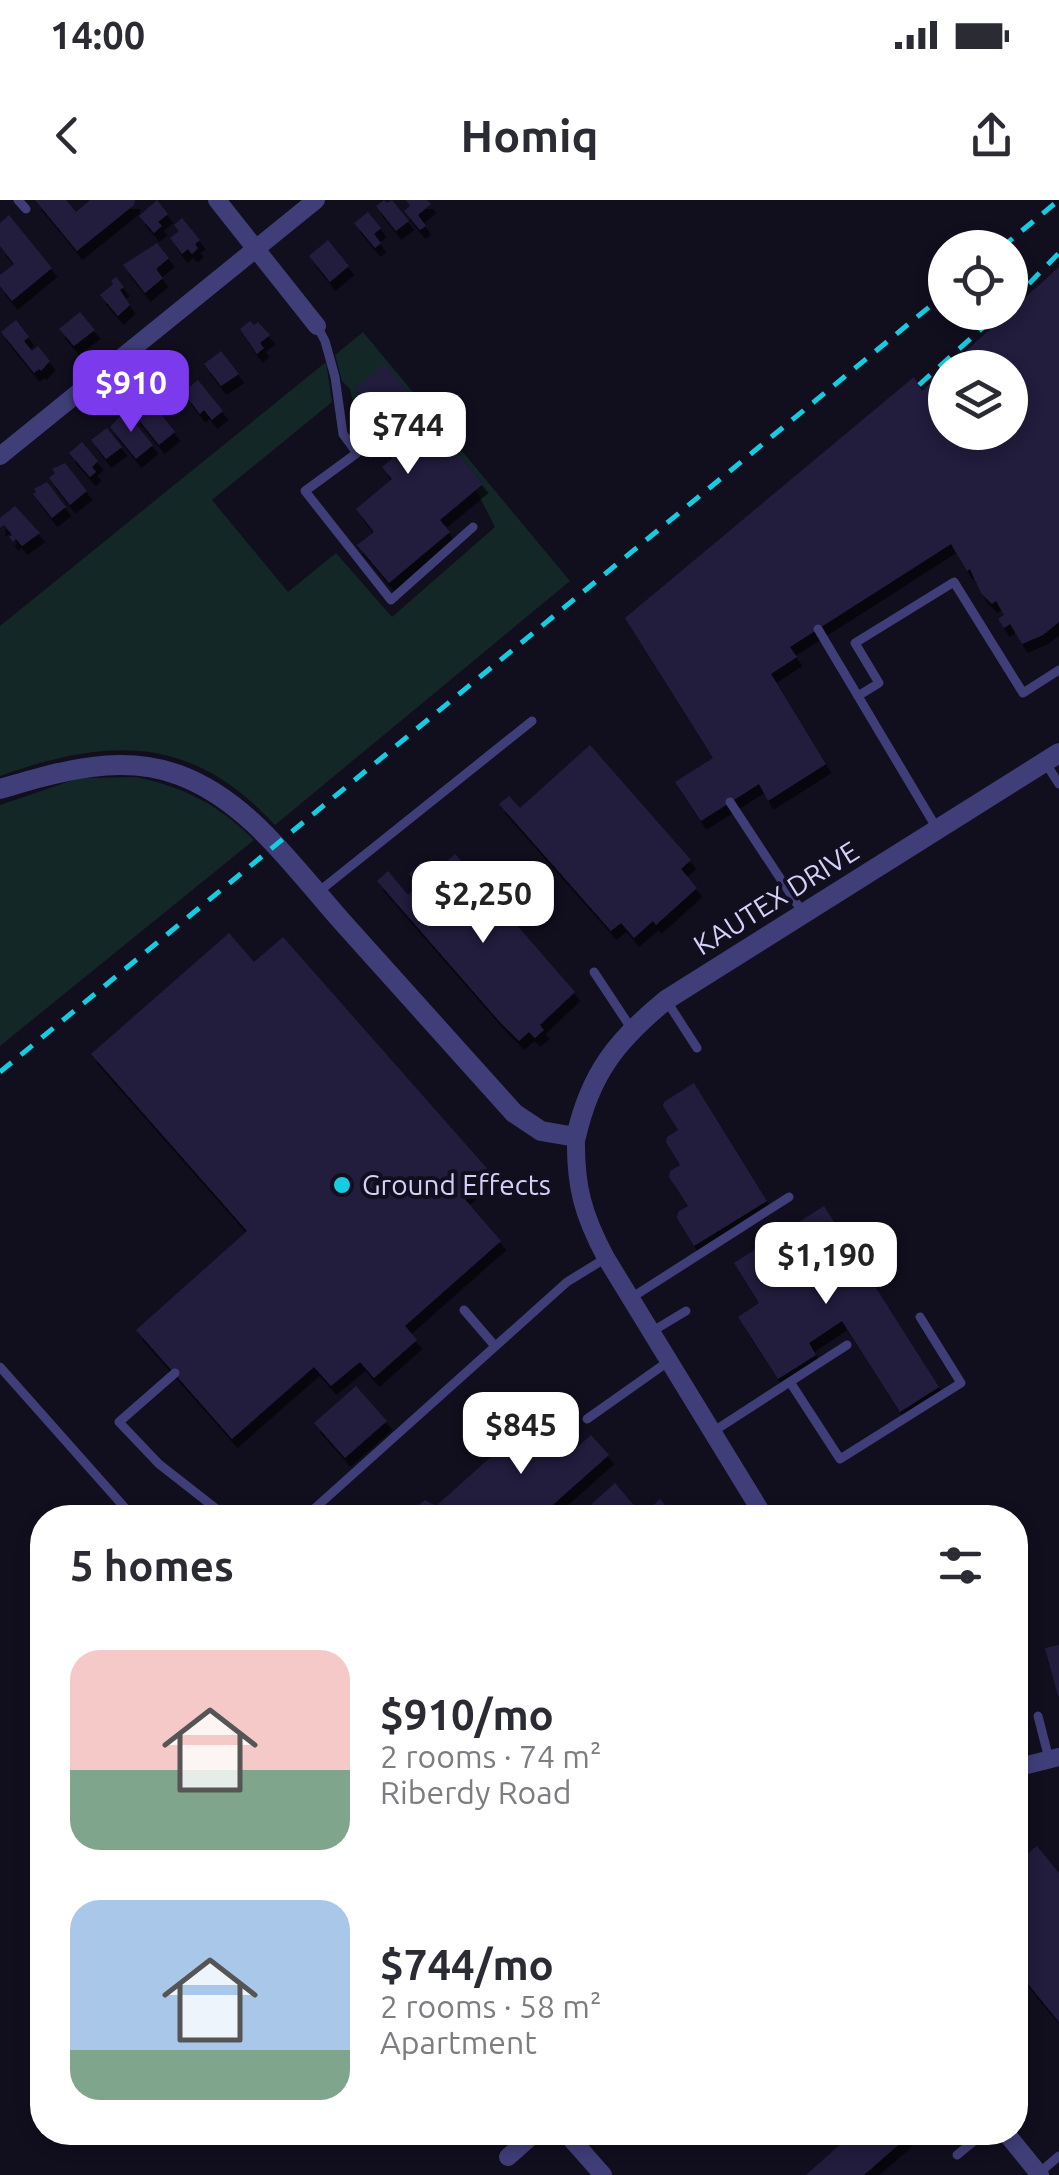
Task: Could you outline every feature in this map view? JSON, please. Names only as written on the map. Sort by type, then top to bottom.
[{"type":"street","points":[[217,200],[317,326]]},
{"type":"street","points":[[0,456],[316,200]]},
{"type":"street","name":"KAUTEX DRIVE","points":[[576,1137],[584,1101],[607,1059],[631,1028],[666,1000],[1052,758]]},
{"type":"street","points":[[0,789],[73,768],[128,764],[176,774],[216,792],[247,818],[514,1113],[541,1131],[576,1137],[576,1180],[588,1224],[757,1505]]},
{"type":"street","points":[[1028,1765],[1054,1758]]},
{"type":"street","points":[[508,2157],[521,2145]]},
{"type":"street","points":[[576,2145],[603,2175]]},
{"type":"street","points":[[1017,2145],[1040,2174]]},
{"type":"lane","points":[[18,200],[26,209]]},
{"type":"lane","points":[[317,326],[335,378],[343,434],[357,453],[305,491],[391,600],[474,527]]},
{"type":"lane","points":[[858,696],[879,683],[854,644],[954,582],[1023,694],[1059,670]]},
{"type":"lane","points":[[818,629],[938,829]]},
{"type":"lane","points":[[317,894],[532,721]]},
{"type":"lane","points":[[1052,758],[1059,784]]},
{"type":"lane","points":[[730,802],[804,914]]},
{"type":"lane","points":[[594,972],[631,1028]]},
{"type":"lane","points":[[666,1000],[697,1048]]},
{"type":"lane","points":[[630,1298],[790,1198]]},
{"type":"lane","points":[[319,1505],[567,1282],[606,1258]]},
{"type":"lane","points":[[464,1310],[496,1346]]},
{"type":"lane","points":[[651,1332],[686,1311]]},
{"type":"lane","points":[[790,1382],[840,1460],[961,1383],[920,1316]]},
{"type":"lane","points":[[714,1431],[847,1344]]},
{"type":"lane","points":[[587,1419],[669,1361]]},
{"type":"lane","points":[[0,1367],[122,1505]]},
{"type":"lane","points":[[175,1374],[119,1422],[159,1464],[211,1505]]},
{"type":"lane","points":[[1038,1716],[1054,1758]]},
{"type":"lane","points":[[956,2155],[969,2145]]},
{"type":"lane","points":[[1040,2174],[1059,2156]]},
{"type":"green space","points":[[363,332],[570,581],[275,825],[244,795],[212,773],[180,759],[147,752],[77,754],[0,776],[0,626],[326,362],[332,402],[212,500],[288,592],[336,553],[392,617],[495,527],[476,490],[483,484],[385,365],[355,389],[363,400],[358,405],[366,414],[358,424],[350,389],[342,381],[335,355]]},
{"type":"green space","points":[[136,777],[200,799],[254,840],[0,1046],[0,805],[79,778]]},
{"type":"building","points":[[35,200],[66,200],[76,212],[90,200],[135,200],[134,205],[77,251]]},
{"type":"building","points":[[157,200],[168,214],[158,222],[162,226],[154,233],[139,216]]},
{"type":"building","points":[[392,200],[409,221],[396,231],[376,206]]},
{"type":"building","points":[[406,200],[427,200],[431,204],[418,215],[426,226],[420,230],[404,211],[410,206]]},
{"type":"building","points":[[368,212],[381,228],[374,234],[381,243],[375,248],[354,223]]},
{"type":"building","points":[[9,215],[52,268],[12,301],[0,286],[0,275],[14,264],[0,246],[0,223]]},
{"type":"building","points":[[182,218],[200,240],[192,254],[188,249],[182,254],[170,238],[179,231],[174,225]]},
{"type":"building","points":[[328,240],[349,266],[330,282],[309,256]]},
{"type":"building","points":[[157,243],[169,258],[156,269],[163,278],[145,293],[123,265]]},
{"type":"building","points":[[1059,267],[1059,622],[1022,644],[1010,624],[1004,628],[998,619],[1004,615],[996,601],[992,604],[981,593],[970,569],[967,571],[951,544],[790,647],[797,657],[771,674],[826,764],[768,801],[759,784],[701,821],[675,782],[713,758],[625,618],[914,377],[922,391],[928,385],[928,450],[1028,450],[1028,350],[967,350],[989,330],[1028,330],[1028,295]]},
{"type":"building","points":[[116,277],[130,305],[118,316],[100,295]]},
{"type":"building","points":[[80,312],[95,330],[74,346],[59,329]]},
{"type":"building","points":[[16,320],[29,337],[24,341],[32,351],[38,346],[50,361],[41,371],[34,373],[1,332]]},
{"type":"building","points":[[250,321],[254,325],[258,322],[270,335],[260,343],[264,348],[257,354],[240,329]]},
{"type":"building","points":[[221,351],[239,374],[221,386],[204,364]]},
{"type":"building","points":[[385,364],[483,484],[440,520],[450,532],[389,583],[357,545],[374,532],[356,509],[392,479],[382,467],[392,459],[363,424],[366,414],[358,405],[363,400],[355,389]]},
{"type":"building","points":[[198,380],[223,411],[212,420],[204,410],[200,414],[183,392]]},
{"type":"building","points":[[145,394],[175,432],[159,445],[134,414],[141,408],[135,401]]},
{"type":"building","points":[[125,411],[153,445],[136,459],[110,427]]},
{"type":"building","points":[[107,428],[122,447],[106,459],[91,440]]},
{"type":"building","points":[[82,442],[98,461],[92,467],[96,472],[90,477],[69,453]]},
{"type":"building","points":[[65,463],[87,491],[70,505],[49,478],[55,473],[52,469]]},
{"type":"building","points":[[47,482],[66,507],[52,518],[33,494],[34,489]]},
{"type":"building","points":[[15,506],[40,533],[22,546],[16,539],[13,542],[4,525],[0,528],[0,518]]},
{"type":"building","points":[[590,745],[691,860],[681,869],[697,888],[656,925],[653,921],[634,938],[621,923],[611,931],[499,804],[509,796],[520,808]]},
{"type":"building","points":[[455,854],[575,992],[540,1025],[544,1030],[535,1038],[529,1032],[519,1041],[377,881],[388,871],[408,895],[419,885],[409,874],[422,862],[432,874]]},
{"type":"building","name":"Ground Effects","points":[[229,933],[254,962],[283,937],[491,1173],[463,1197],[501,1241],[405,1326],[417,1340],[374,1378],[360,1362],[331,1386],[314,1367],[232,1439],[136,1330],[247,1231],[91,1054]]},
{"type":"building","points":[[694,1083],[767,1201],[694,1246],[677,1218],[678,1212],[688,1206],[669,1177],[670,1171],[680,1165],[666,1142],[678,1130],[663,1106]]},
{"type":"building","points":[[824,1206],[939,1387],[900,1412],[842,1321],[809,1343],[816,1355],[778,1379],[738,1317],[759,1303],[734,1263]]},
{"type":"building","points":[[356,1386],[387,1421],[345,1458],[314,1423]]},
{"type":"building","points":[[540,1413],[574,1450],[591,1435],[609,1455],[553,1505],[437,1505]]},
{"type":"building","points":[[615,1483],[634,1505],[590,1505]]},
{"type":"building","points":[[1059,1645],[1059,1696],[1058,1696],[1045,1648]]},
{"type":"building","points":[[1037,1846],[1059,1873],[1059,2022],[1028,1984],[1028,1853]]},
{"type":"building","points":[[839,2145],[898,2145],[864,2175],[806,2175]]},
{"type":"railway","points":[[1023,230],[1059,200]]},
{"type":"railway","points":[[1028,285],[1059,253]]},
{"type":"railway","points":[[0,1072],[928,308]]},
{"type":"railway","points":[[919,385],[980,330]]},
{"type":"place","name":"Ground Effects","points":[[342,1185]]}]
